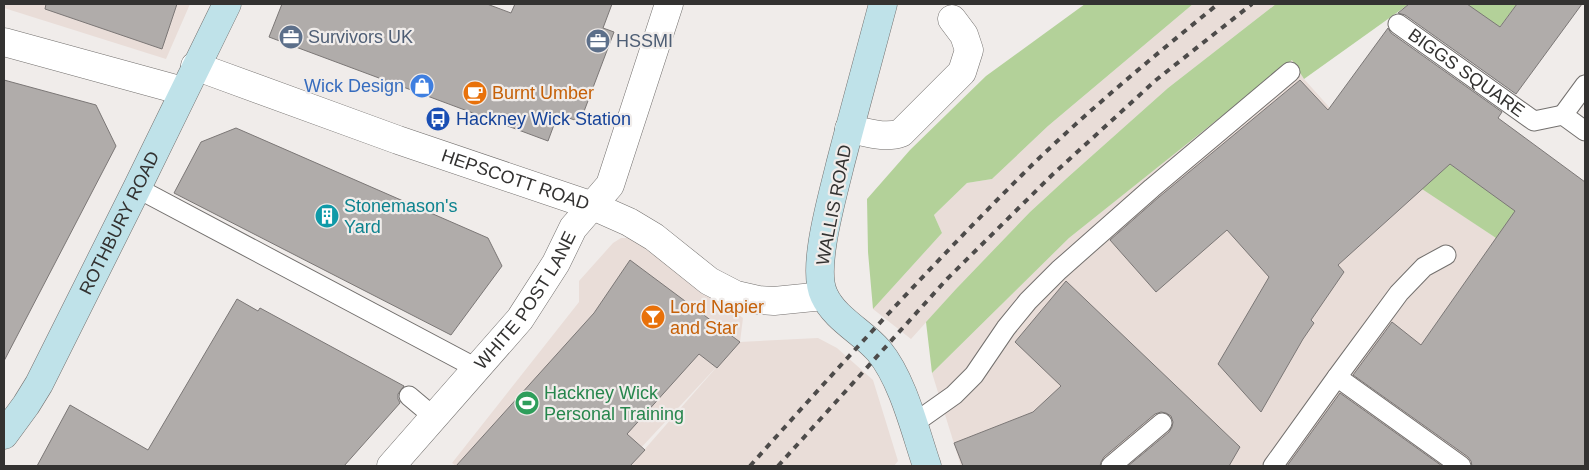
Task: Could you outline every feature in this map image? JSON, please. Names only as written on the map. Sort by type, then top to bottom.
[{"type":"street","name":"ROTHBURY ROAD","points":[[4,435],[39,384],[226,4]]},
{"type":"street","name":"WHITE POST LANE","points":[[391,466],[520,319],[556,263],[573,228],[610,185],[669,4]]},
{"type":"street","name":"WALLIS ROAD","points":[[824,296],[820,283],[820,262],[827,219],[849,128],[883,4]]},
{"type":"street","points":[[849,128],[885,136],[901,133],[962,72],[969,50],[964,35],[952,19]]},
{"type":"street","points":[[4,42],[183,92]]},
{"type":"street","name":"HEPSCOTT ROAD","points":[[195,66],[398,140],[593,206],[654,237],[709,281],[736,295],[758,300],[774,301],[824,296]]},
{"type":"street","points":[[824,296],[843,318],[880,352],[890,368],[904,396],[927,466]]},
{"type":"lane","name":"BIGGS SQUARE","points":[[1398,24],[1534,120],[1563,115]]},
{"type":"lane","points":[[913,424],[954,395],[974,375],[1023,308],[1059,270],[1152,188],[1290,72]]},
{"type":"lane","points":[[1585,85],[1563,115],[1585,131]]},
{"type":"lane","points":[[137,188],[476,368]]},
{"type":"lane","points":[[1273,466],[1399,293],[1424,268],[1446,255]]},
{"type":"lane","points":[[1337,377],[1461,466]]},
{"type":"lane","points":[[409,396],[434,417]]},
{"type":"lane","points":[[1111,466],[1162,423]]},
{"type":"shaded area","points":[[4,4],[190,4],[166,59],[4,8]]},
{"type":"shaded area","points":[[1193,4],[1276,4],[1168,88],[1067,178],[1030,212],[911,339],[873,309],[942,233],[934,215],[967,183],[992,179],[1048,126]]},
{"type":"shaded area","points":[[1293,59],[1304,79],[1382,166],[1419,186],[1493,236],[1585,304],[1585,466],[961,466],[932,373],[1069,238]]},
{"type":"shaded area","points":[[621,238],[633,238],[743,318],[740,342],[818,338],[837,348],[873,380],[898,461],[894,466],[630,466],[721,362],[624,466],[456,466],[452,463],[579,302],[579,281],[613,243]]},
{"type":"green space","points":[[1085,4],[1193,4],[1048,126],[992,179],[967,183],[934,215],[942,233],[873,309],[868,252],[867,199],[910,150],[986,76]]},
{"type":"green space","points":[[1276,4],[1409,4],[1304,79],[1292,60],[1069,238],[932,373],[926,322],[956,289],[1030,212],[1168,88]]},
{"type":"green space","points":[[1467,4],[1517,4],[1475,60]]},
{"type":"green space","points":[[1437,154],[1461,172],[1465,168],[1548,235],[1585,262],[1585,304],[1493,236],[1419,187]]},
{"type":"building","points":[[46,4],[177,4],[162,49],[45,9]]},
{"type":"building","points":[[282,4],[487,4],[511,13],[515,4],[612,4],[603,28],[614,32],[580,122],[558,114],[548,141],[269,37]]},
{"type":"building","points":[[1409,4],[1467,4],[1500,27],[1517,4],[1582,4],[1516,94],[1405,15],[1398,13]]},
{"type":"building","points":[[1388,28],[1391,33],[1502,112],[1498,118],[1585,182],[1585,466],[1472,466],[1468,457],[1353,375],[1392,322],[1421,345],[1515,211],[1450,164],[1338,265],[1344,272],[1311,320],[1314,323],[1261,412],[1218,364],[1269,277],[1227,230],[1156,292],[1110,240],[1300,80],[1328,110]]},
{"type":"building","points":[[4,80],[96,105],[116,146],[4,361]]},
{"type":"building","name":"Stonemason's Yard","points":[[236,128],[488,238],[502,266],[451,335],[174,193],[201,142]]},
{"type":"building","points":[[630,260],[740,342],[717,368],[699,354],[627,434],[645,450],[630,466],[456,466],[594,313]]},
{"type":"building","points":[[1066,281],[1240,447],[1229,466],[1128,466],[1169,432],[1173,422],[1171,416],[1161,412],[1155,414],[1104,457],[1100,466],[963,466],[954,443],[1033,412],[1061,386],[1015,342]]},
{"type":"building","points":[[237,299],[258,311],[260,308],[404,386],[398,394],[400,403],[344,466],[37,466],[70,405],[148,450]]},
{"type":"building","points":[[1340,393],[1442,466],[1287,466]]},
{"type":"railway","points":[[750,466],[888,314],[1032,165],[1100,103],[1218,4]]},
{"type":"railway","points":[[778,466],[947,279],[1051,176],[1156,80],[1252,4]]},
{"type":"place","name":"Survivors UK","points":[[291,37]]},
{"type":"place","name":"HSSMI","points":[[598,41]]},
{"type":"place","name":"Wick Design","points":[[422,86]]},
{"type":"place","name":"Burnt Umber","points":[[475,93]]},
{"type":"place","name":"Hackney Wick Station","points":[[438,119]]},
{"type":"place","name":"Stonemason's Yard","points":[[327,216]]},
{"type":"place","name":"Lord Napier and Star","points":[[653,317]]},
{"type":"place","name":"Hackney Wick Personal Training","points":[[527,403]]}]
